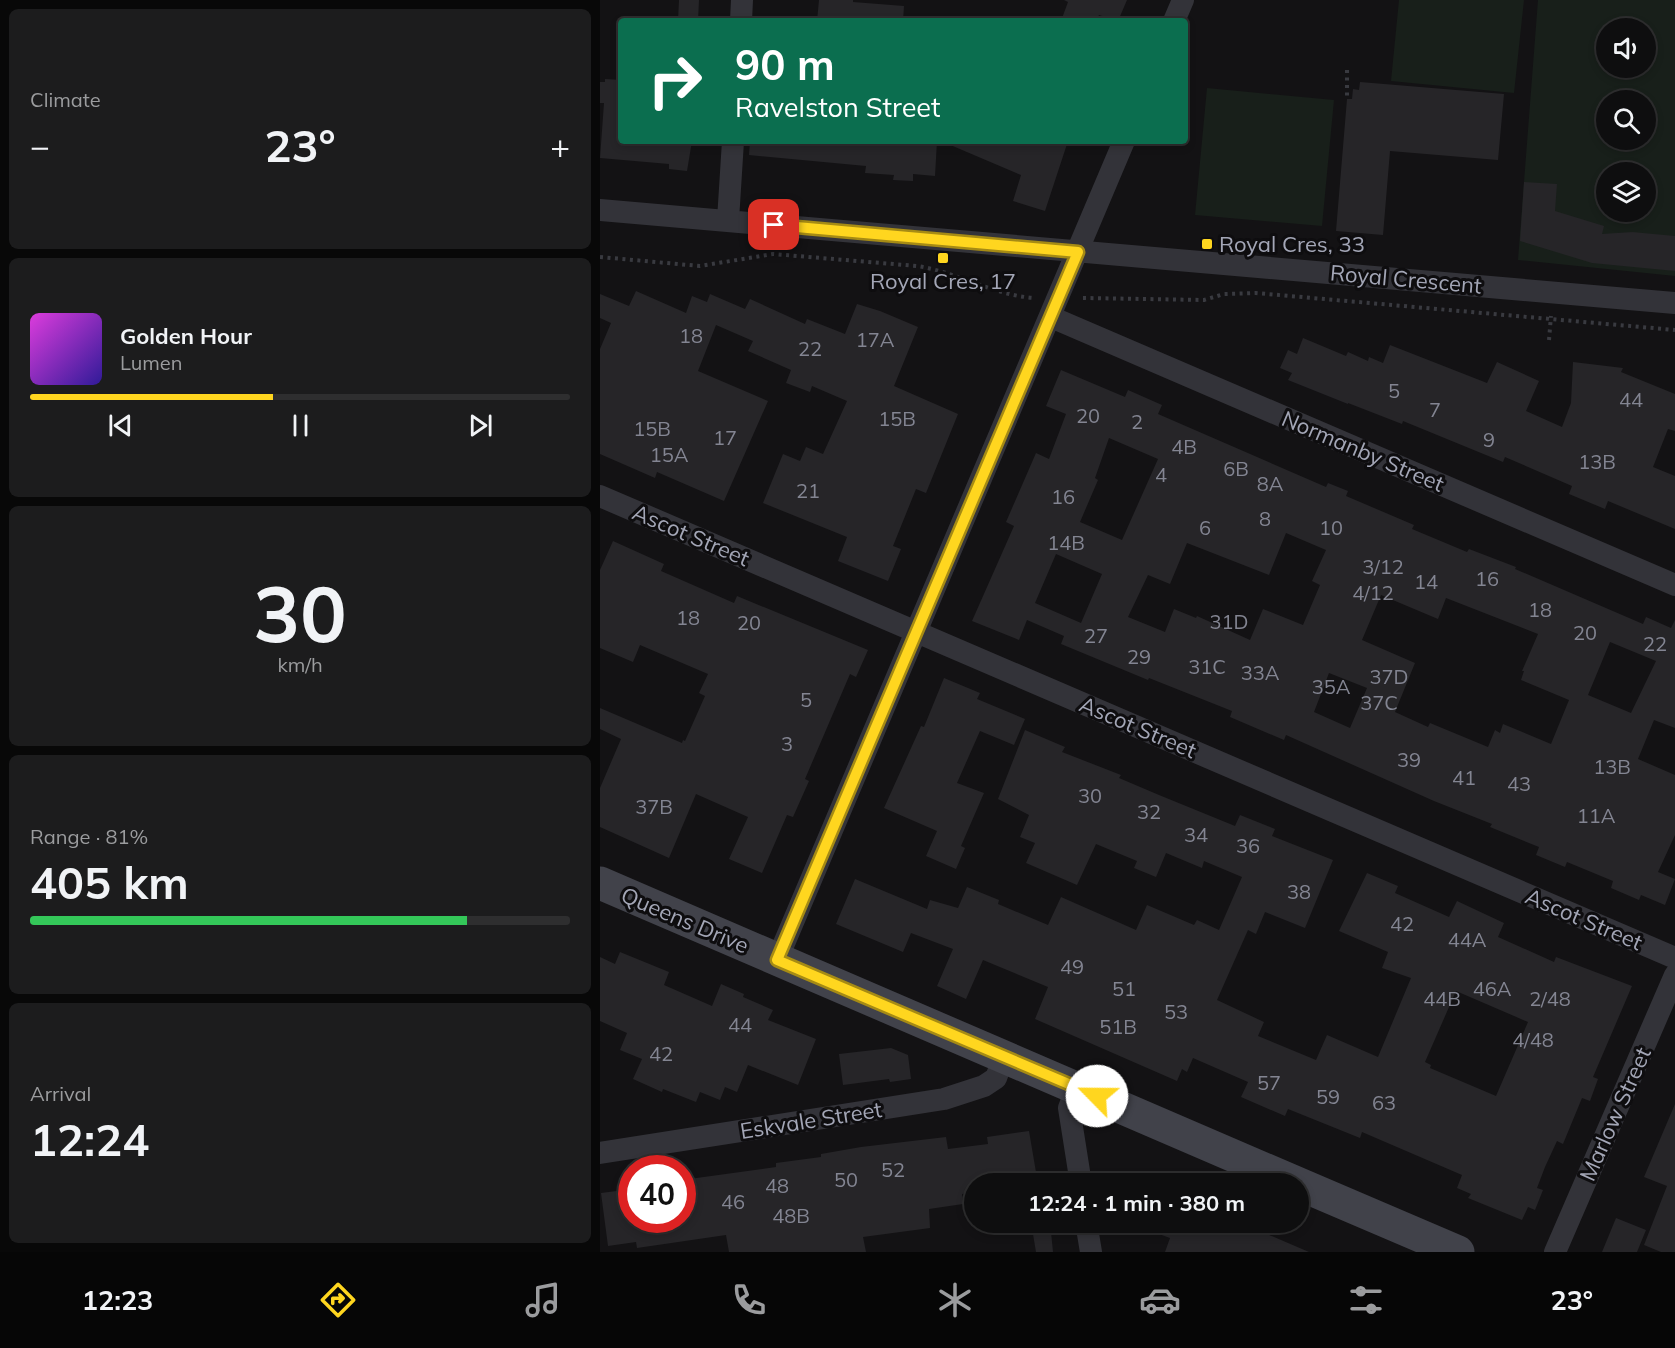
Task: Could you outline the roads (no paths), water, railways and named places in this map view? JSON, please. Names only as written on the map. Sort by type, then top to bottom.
[{"type":"street","points":[[741,18],[742,0]]},
{"type":"street","points":[[1175,18],[1183,0]]},
{"type":"street","points":[[728,220],[733,144]]},
{"type":"street","points":[[777,960],[917,632],[1045,307],[1078,252],[1123,144]]},
{"type":"street","name":"Royal Crescent","points":[[600,210],[1675,303]]},
{"type":"street","name":"Normanby Street","points":[[1045,307],[1675,585]]},
{"type":"street","name":"Ascot Street","points":[[600,496],[1675,958]]},
{"type":"street","name":"Queens Drive","points":[[600,883],[1274,1173]]},
{"type":"street","name":"Marlow Street","points":[[1555,1252],[1675,975]]},
{"type":"street","name":"Eskvale Street","points":[[600,1153],[944,1099],[984,1086],[996,1078],[1004,1056]]},
{"type":"street","points":[[1077,1087],[1069,1108],[1079,1173]]},
{"type":"street","name":"Queens Drive","points":[[1309,1188],[1458,1252]]},
{"type":"street","points":[[1088,1233],[1091,1252]]},
{"type":"place","name":"Royal Cres, 33","points":[[1207,244]]},
{"type":"place","name":"Royal Cres, 17","points":[[943,258]]}]
